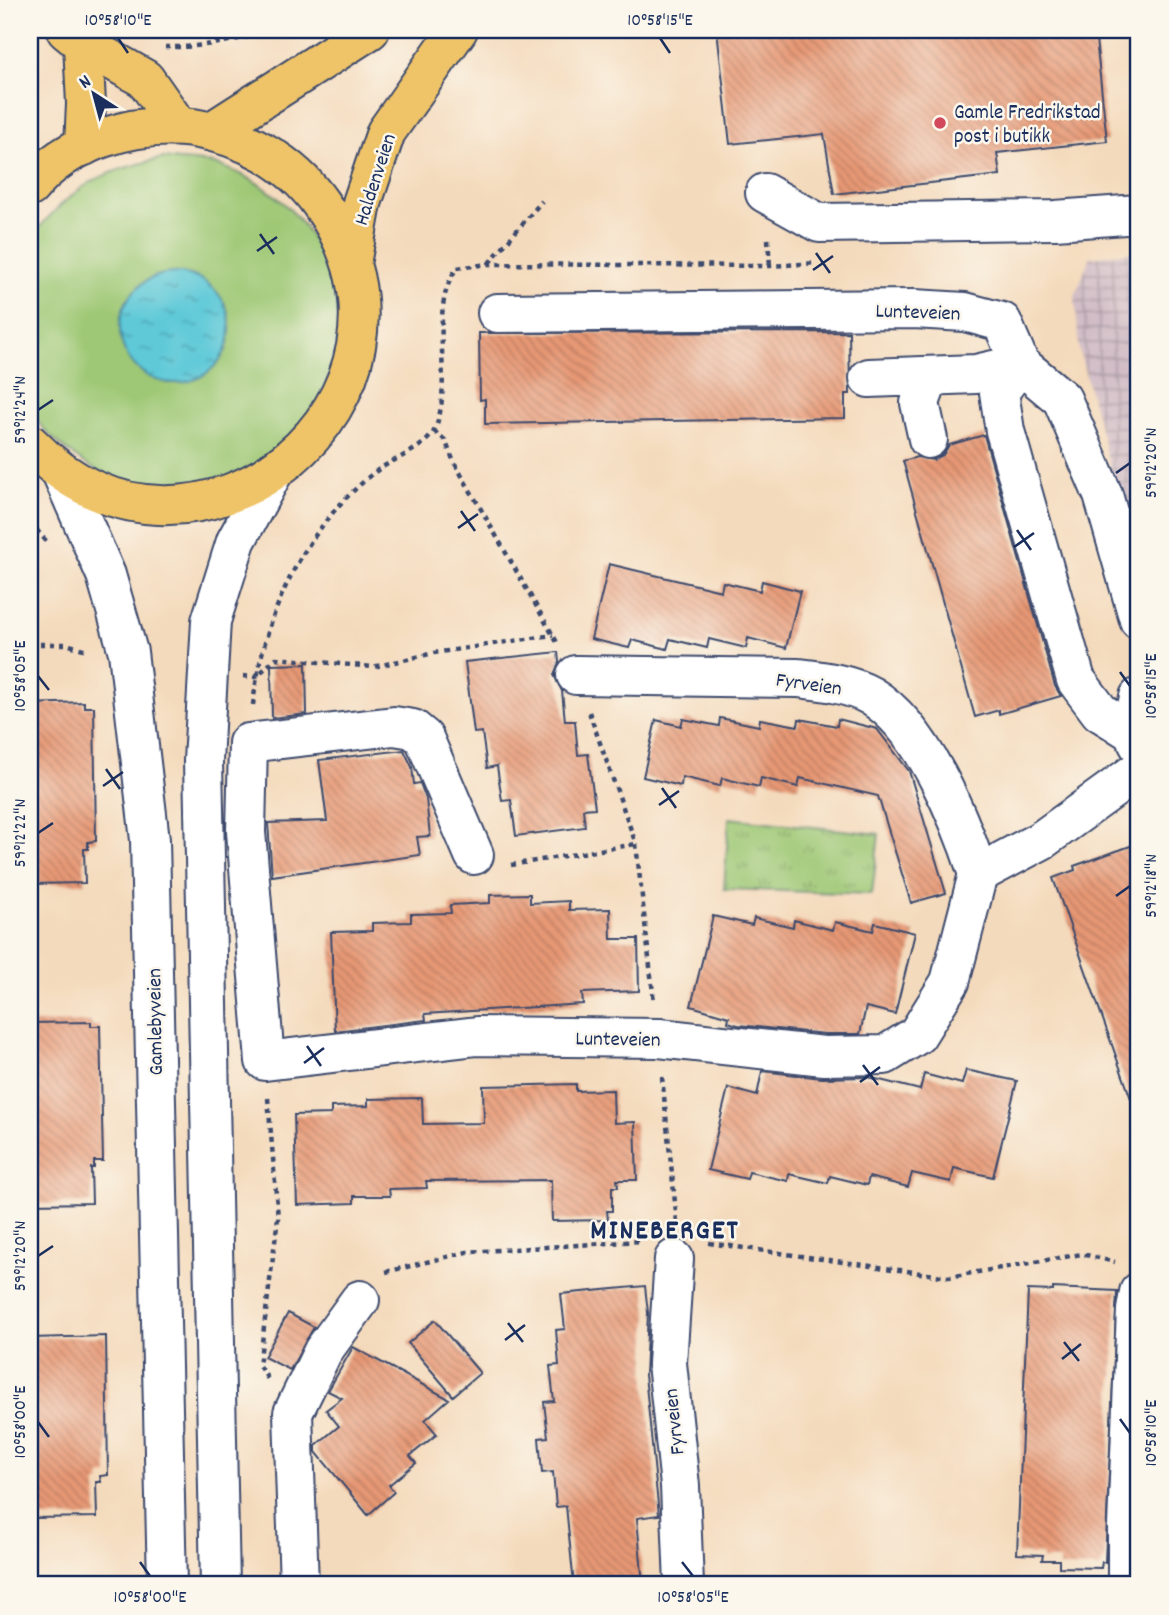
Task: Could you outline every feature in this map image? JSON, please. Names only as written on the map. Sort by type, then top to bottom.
[{"type":"main road","points":[[195,129],[370,30]]},
{"type":"main road","name":"Haldenveien","points":[[351,264],[362,203],[386,132],[458,30]]},
{"type":"main road","points":[[74,37],[145,79],[195,129]]},
{"type":"main road","points":[[30,187],[59,155],[86,77],[74,37]]},
{"type":"main road","points":[[30,444],[61,472],[106,494],[155,505],[180,505],[229,495],[273,473],[313,438],[328,416],[350,368],[358,316],[351,264],[331,218],[299,179],[258,149],[195,129],[130,130],[59,155]]},
{"type":"street","points":[[765,193],[819,223],[1055,220],[1139,214]]},
{"type":"street","name":"Lunteveien","points":[[497,313],[965,312],[1002,322],[1020,364],[1062,399],[1103,495],[1139,620]]},
{"type":"street","points":[[869,378],[976,374],[1020,364]]},
{"type":"street","points":[[1020,364],[999,392],[1005,431],[1076,680],[1100,712],[1137,725]]},
{"type":"street","points":[[929,439],[920,403],[930,376]]},
{"type":"street","name":"Gamlebyveien","points":[[61,472],[106,575],[128,652],[150,840],[167,1585]]},
{"type":"street","points":[[220,1585],[203,761],[211,621],[236,541],[273,473]]},
{"type":"street","name":"Fyrveien","points":[[576,675],[799,678],[835,683],[869,695],[899,719],[953,804],[978,874]]},
{"type":"street","points":[[265,1061],[246,832],[248,743],[394,726],[413,729],[424,738],[433,756],[474,855]]},
{"type":"street","points":[[978,874],[1042,840],[1139,770]]},
{"type":"street","name":"Lunteveien","points":[[265,1061],[477,1036],[659,1038],[824,1056],[885,1055],[917,1035],[950,982],[978,874]]},
{"type":"street","name":"Fyrveien","points":[[676,1248],[667,1363],[680,1486],[684,1585]]},
{"type":"street","points":[[1127,1585],[1136,1310],[1133,1279]]},
{"type":"street","points":[[299,1585],[293,1413],[323,1351],[360,1300]]},
{"type":"path","points":[[163,47],[194,48],[231,42],[274,30]]},
{"type":"path","points":[[489,264],[542,201]]},
{"type":"path","points":[[248,743],[256,677],[287,578],[315,533],[376,472],[414,448],[434,431],[442,397],[442,323],[450,278],[457,268],[489,264],[770,267],[825,262]]},
{"type":"path","points":[[434,431],[445,440],[454,461],[576,675],[636,844],[659,1038],[676,1248]]},
{"type":"path","points":[[256,677],[276,658],[373,667],[435,653],[553,635]]},
{"type":"path","points":[[30,644],[66,644],[80,649],[97,650]]},
{"type":"path","points":[[474,855],[499,867],[636,844]]},
{"type":"path","points":[[265,1061],[278,1218],[259,1366],[293,1413]]},
{"type":"path","points":[[360,1300],[375,1275],[467,1252],[676,1248],[949,1277],[1082,1254],[1133,1279]]},
{"type":"shaded area","points":[[1139,251],[1139,577],[1079,350],[1075,296],[1090,257]]},
{"type":"green space","points":[[163,158],[214,164],[253,181],[280,200],[313,239],[321,255],[337,312],[332,366],[310,414],[274,452],[229,478],[178,489],[124,482],[72,454],[54,439],[33,414],[28,392],[30,238],[61,205],[88,184],[120,170]],"holes":[[[227,348],[203,374],[169,383]]]},
{"type":"green space","points":[[729,818],[879,834],[872,894],[724,889]]},
{"type":"water","points":[[175,273],[196,277],[214,289],[226,307],[230,328],[226,349],[214,367],[196,379],[175,383],[154,379],[136,367],[124,349],[120,328],[124,307],[136,289],[154,277]]},
{"type":"building","points":[[717,30],[1095,30],[1107,141],[997,153],[1000,175],[834,194],[824,134],[730,144]]},
{"type":"building","points":[[849,332],[850,394],[845,394],[845,418],[485,424],[485,399],[480,400],[479,333]]},
{"type":"building","points":[[984,435],[1055,686],[1061,696],[999,714],[999,710],[975,717],[903,461],[917,457],[933,460],[943,455],[949,445]]},
{"type":"building","points":[[609,564],[721,591],[723,582],[760,591],[762,581],[800,591],[786,648],[748,638],[746,648],[709,639],[707,648],[670,639],[667,649],[632,640],[629,648],[591,639]]},
{"type":"building","points":[[558,652],[559,662],[554,675],[562,691],[565,721],[575,721],[578,755],[588,754],[595,808],[583,809],[585,827],[516,836],[511,800],[502,801],[497,766],[487,768],[482,732],[474,733],[465,662]]},
{"type":"building","points":[[306,664],[307,714],[272,718],[271,665]]},
{"type":"building","points":[[84,702],[84,707],[94,707],[96,841],[88,842],[88,849],[84,849],[85,883],[30,884],[30,704]]},
{"type":"building","points":[[720,718],[759,726],[760,719],[798,726],[799,719],[837,726],[838,719],[877,729],[909,771],[946,893],[911,903],[878,796],[800,778],[798,787],[761,778],[759,787],[722,778],[720,786],[682,777],[681,786],[643,777],[656,720],[681,726],[683,719],[719,726]]},
{"type":"building","points":[[404,750],[412,767],[414,784],[420,783],[426,799],[430,836],[417,837],[420,855],[272,876],[268,823],[327,821],[319,760]]},
{"type":"building","points":[[1139,843],[1139,1109],[1135,1110],[1053,878],[1075,870],[1074,866]]},
{"type":"building","points":[[530,894],[530,903],[569,901],[569,910],[610,909],[611,939],[638,939],[639,991],[582,993],[583,1004],[425,1014],[426,1020],[335,1031],[331,932],[372,931],[372,923],[411,922],[411,914],[451,913],[450,905],[490,903],[490,895]]},
{"type":"building","points":[[713,916],[752,925],[754,918],[793,927],[794,920],[833,930],[835,922],[873,931],[875,923],[915,933],[895,1014],[866,1007],[860,1034],[825,1034],[738,1025],[728,1022],[729,1017],[691,1006]]},
{"type":"building","points":[[91,1022],[91,1026],[100,1026],[103,1161],[94,1161],[94,1168],[91,1168],[92,1203],[30,1204],[30,1023]]},
{"type":"building","points":[[966,1070],[1017,1081],[993,1177],[954,1168],[951,1182],[912,1173],[908,1187],[869,1177],[867,1185],[830,1176],[828,1183],[789,1174],[788,1181],[749,1172],[747,1179],[708,1170],[728,1088],[757,1096],[762,1071],[822,1078],[868,1077],[920,1090],[924,1074],[962,1084]]},
{"type":"building","points":[[576,1084],[576,1091],[613,1090],[614,1123],[635,1122],[637,1180],[617,1180],[618,1187],[612,1187],[612,1211],[607,1211],[608,1220],[552,1221],[551,1180],[426,1181],[427,1188],[389,1189],[390,1196],[354,1196],[354,1203],[297,1205],[294,1115],[331,1114],[331,1107],[368,1106],[368,1099],[422,1098],[423,1124],[484,1123],[483,1086]]},
{"type":"building","points":[[645,1286],[648,1313],[645,1375],[659,1515],[637,1518],[643,1585],[574,1585],[566,1506],[556,1507],[553,1472],[542,1473],[539,1438],[548,1437],[544,1402],[554,1401],[550,1366],[559,1365],[556,1330],[565,1329],[561,1294]]},
{"type":"building","points":[[1053,1288],[1117,1291],[1105,1562],[1102,1562],[1101,1568],[1059,1567],[1059,1560],[1042,1560],[1043,1555],[1017,1554],[1028,1290],[1053,1291]]},
{"type":"building","points":[[288,1313],[314,1327],[290,1370],[264,1357]]},
{"type":"building","points":[[435,1320],[480,1373],[453,1396],[408,1343]]},
{"type":"building","points":[[106,1336],[108,1475],[100,1476],[101,1482],[96,1482],[97,1517],[33,1518],[30,1338]]},
{"type":"building","points":[[353,1347],[449,1399],[425,1420],[437,1434],[410,1456],[416,1463],[389,1485],[394,1492],[368,1515],[316,1452],[316,1445],[339,1426],[326,1410],[342,1398],[328,1391]]},
{"type":"place","name":"Gamle Fredrikstad post i butikk","points":[[940,123]]},
{"type":"district","name":"MINEBERGET","points":[[665,1228]]}]
